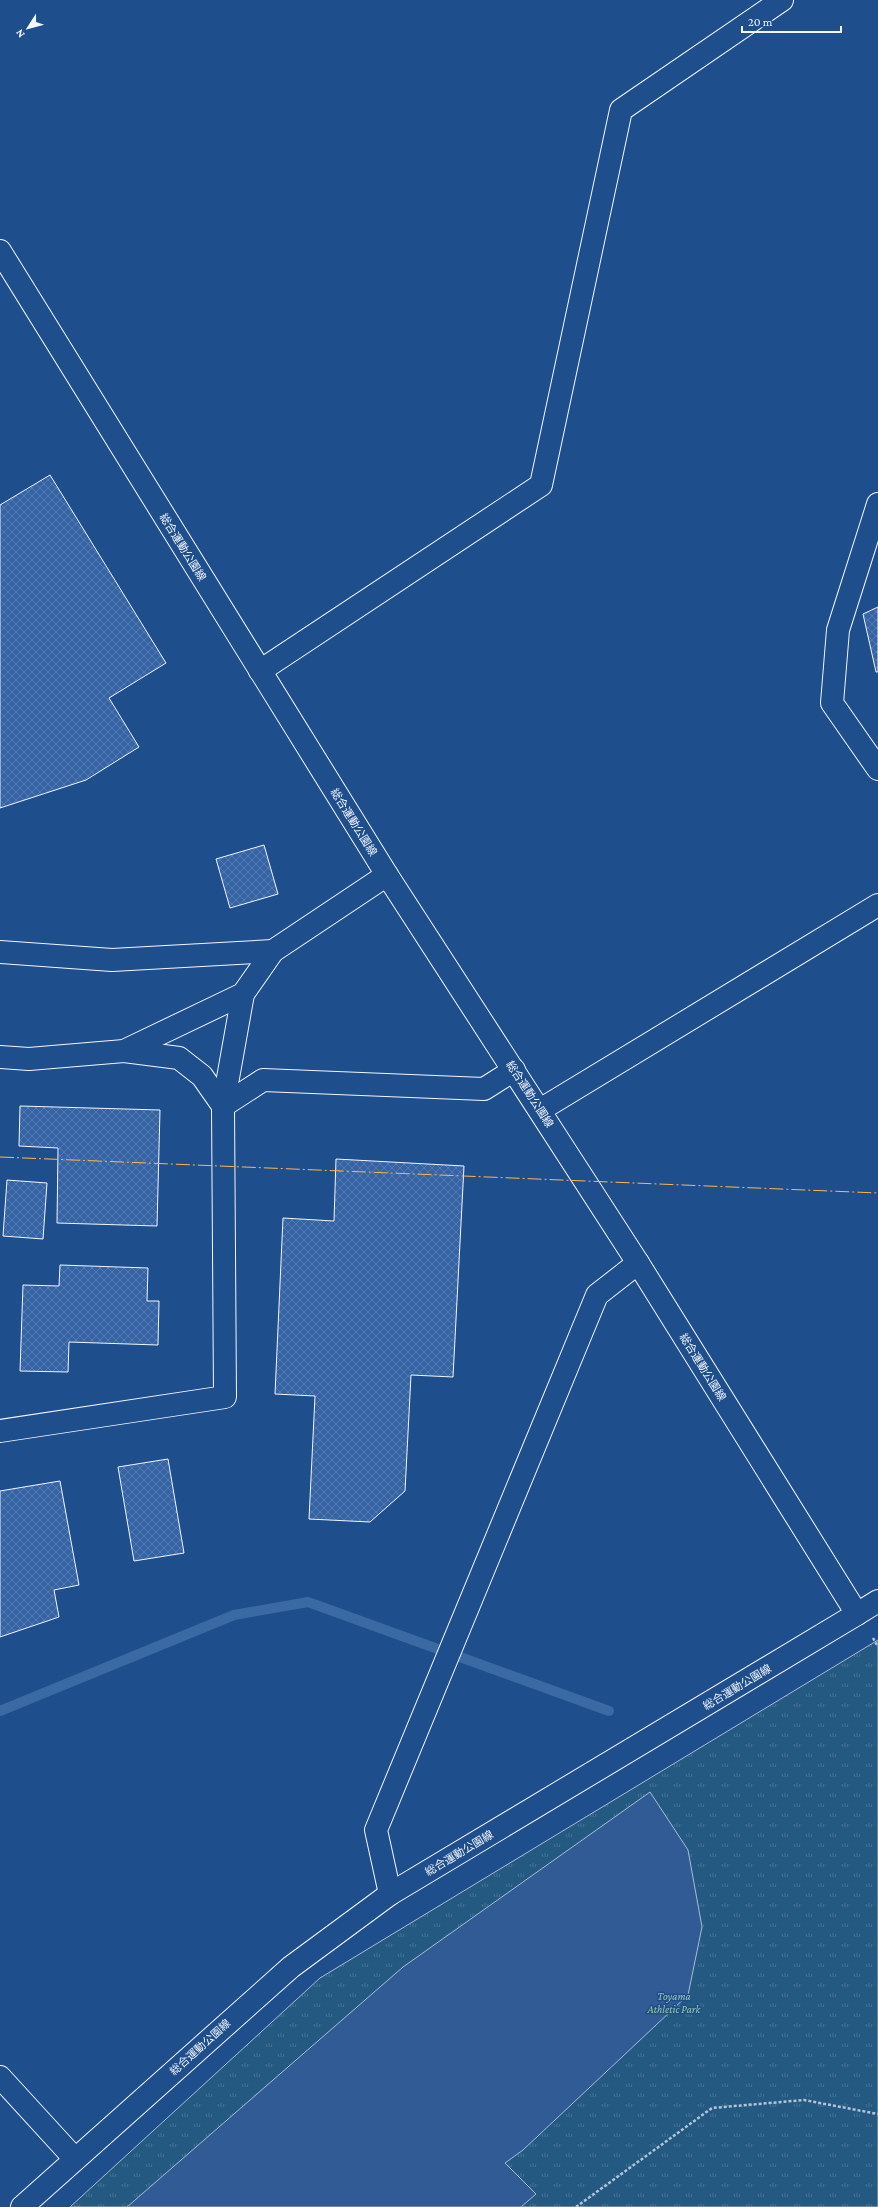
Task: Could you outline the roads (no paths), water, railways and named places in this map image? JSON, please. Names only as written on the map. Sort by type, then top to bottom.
[{"type":"street","points":[[260,671],[541,485],[621,110],[782,0]]},
{"type":"street","name":"総合運動公園線","points":[[0,251],[387,875],[638,1263],[858,1614],[390,1894],[291,1967],[22,2207]]},
{"type":"street","points":[[878,504],[838,630],[832,704],[878,769]]},
{"type":"street","points":[[0,1431],[225,1397],[223,1106],[243,994],[273,951],[387,875]]},
{"type":"street","points":[[540,1110],[878,905]]},
{"type":"street","points":[[0,952],[112,960],[273,951]]},
{"type":"street","points":[[124,1051],[243,994]]},
{"type":"street","points":[[0,1057],[29,1059],[124,1051],[179,1058],[202,1076],[223,1106]]},
{"type":"street","points":[[223,1106],[263,1080],[484,1089],[514,1070]]},
{"type":"street","points":[[390,1894],[376,1830],[597,1295],[638,1263]]},
{"type":"street","points":[[858,1614],[878,1601]]},
{"type":"street","points":[[0,2077],[75,2159]]},
{"type":"waterway","points":[[0,1711],[234,1615],[308,1602],[609,1711]]},
{"type":"park label","name":"Toyama Athletic Park","points":[[674,2002]]}]
